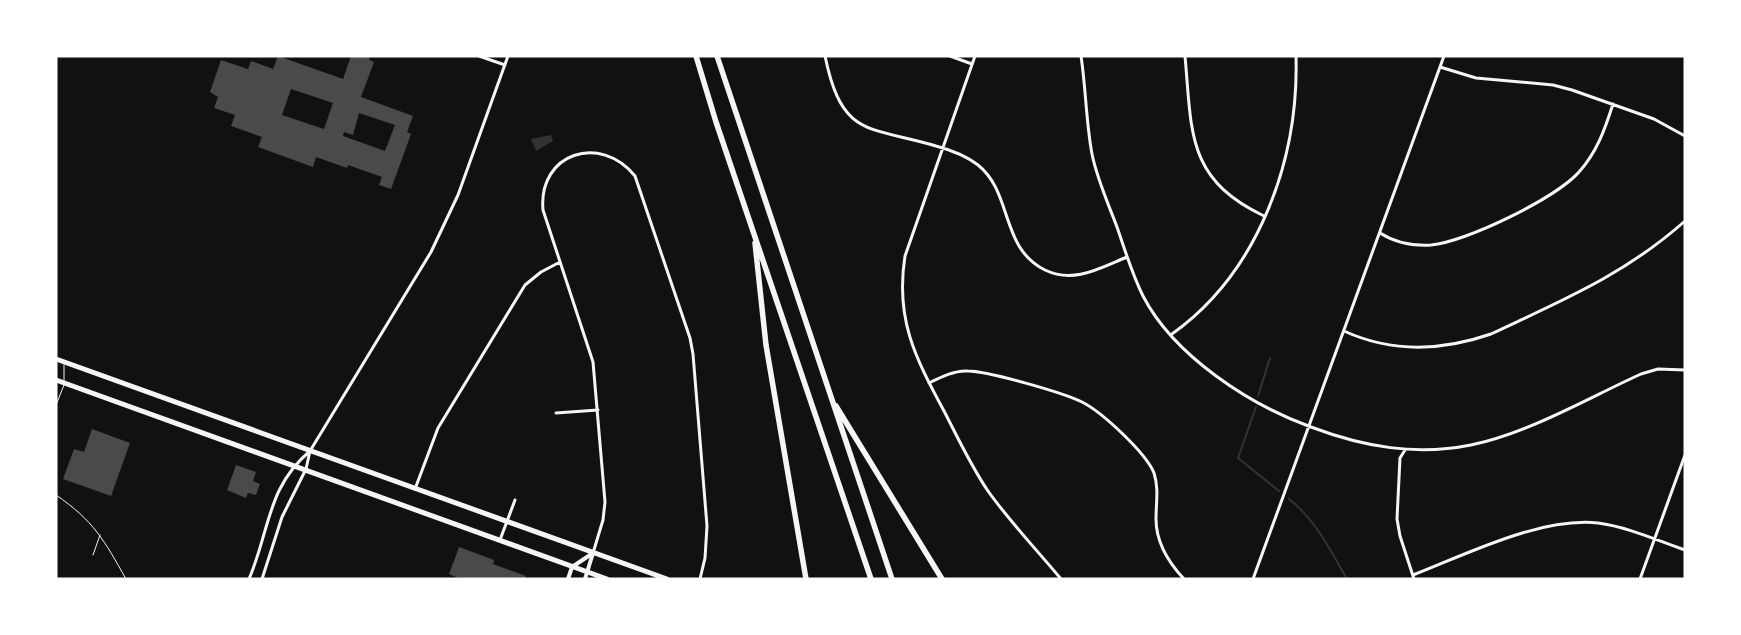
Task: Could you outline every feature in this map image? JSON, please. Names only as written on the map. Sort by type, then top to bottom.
[{"type":"highway","points":[[696,56],[871,579]]},
{"type":"highway","points":[[717,56],[892,579]]},
{"type":"highway","points":[[753,230],[766,345],[806,579]]},
{"type":"highway","points":[[830,398],[942,579]]},
{"type":"main road","points":[[56,359],[667,579]]},
{"type":"main road","points":[[56,380],[607,579]]},
{"type":"street","points":[[479,56],[505,65]]},
{"type":"street","points":[[262,579],[287,504],[306,470],[310,451],[443,228],[458,195],[508,56]]},
{"type":"street","points":[[825,56],[833,92],[852,119],[873,131],[942,148],[965,156],[988,175],[1001,196],[1015,242],[1026,256],[1043,269],[1061,275],[1078,276],[1096,271],[1127,257]]},
{"type":"street","points":[[950,56],[972,64]]},
{"type":"street","points":[[976,56],[909,241],[901,279],[907,332],[914,354],[988,491],[1062,579]]},
{"type":"street","points":[[1081,56],[1092,152],[1127,257],[1144,297],[1172,334],[1205,367],[1251,400],[1309,427],[1347,440],[1405,450],[1445,449],[1490,440],[1535,423],[1641,374],[1658,369],[1685,370]]},
{"type":"street","points":[[1185,56],[1191,129],[1199,155],[1207,171],[1225,192],[1236,201],[1264,216]]},
{"type":"street","points":[[1172,334],[1210,300],[1230,276],[1254,238],[1264,216],[1279,181],[1290,142],[1296,91],[1296,56]]},
{"type":"street","points":[[1253,579],[1444,56]]},
{"type":"street","points":[[1440,67],[1484,80],[1553,85],[1654,119],[1685,136]]},
{"type":"street","points":[[1380,233],[1391,240],[1414,244],[1447,242],[1479,230],[1553,194],[1572,179],[1588,161],[1602,136],[1614,104]]},
{"type":"street","points":[[585,579],[602,528],[605,502],[593,362],[543,210],[544,189],[550,175],[566,159],[575,155],[595,152],[616,158],[634,176],[690,338],[693,354],[707,526],[706,558],[700,579]]},
{"type":"street","points":[[1344,331],[1374,342],[1410,348],[1450,346],[1472,341],[1500,330],[1615,274],[1660,243],[1685,221]]},
{"type":"street","points":[[415,489],[438,428],[525,285],[541,272],[560,262]]},
{"type":"street","points":[[929,383],[950,374],[970,370],[1073,398],[1090,408],[1141,452],[1149,463],[1156,480],[1156,521],[1161,546],[1170,563],[1184,579]]},
{"type":"street","points":[[556,413],[598,410]]},
{"type":"street","points":[[1405,450],[1400,458],[1397,519],[1400,536],[1413,577],[1523,533],[1568,523],[1612,526],[1685,550]]},
{"type":"street","points":[[249,579],[275,497],[293,465],[310,451]]},
{"type":"street","points":[[1640,579],[1685,455]]},
{"type":"street","points":[[500,540],[515,500]]},
{"type":"street","points":[[568,579],[572,567],[593,553]]},
{"type":"lane","points":[[56,405],[64,382],[64,362]]},
{"type":"lane","points":[[56,495],[79,511],[100,534],[126,579]]},
{"type":"lane","points":[[93,555],[100,534]]},
{"type":"shaded area","points":[[551,135],[553,141],[536,151],[531,139]]},
{"type":"building","points":[[278,56],[343,79],[351,56],[370,56],[369,60],[374,62],[361,97],[413,116],[407,132],[411,134],[391,189],[379,185],[382,177],[348,165],[347,168],[316,157],[313,167],[258,147],[262,137],[231,126],[235,115],[214,108],[218,97],[210,92],[221,60],[248,69],[251,61],[273,69]],"holes":[[[291,89],[333,103],[324,129],[282,115]],[[359,113],[395,125],[385,151],[343,136],[344,132],[353,135]]]},
{"type":"building","points":[[92,429],[130,443],[111,496],[63,479],[74,449],[84,452]]},
{"type":"building","points":[[236,465],[256,472],[253,481],[260,484],[256,495],[248,493],[246,498],[227,490]]},
{"type":"building","points":[[459,547],[494,560],[493,564],[526,576],[525,579],[460,579],[449,574]]},
{"type":"waterway","points":[[1258,396],[1270,358]]},
{"type":"waterway","points":[[1256,407],[1238,458],[1279,491]]},
{"type":"waterway","points":[[1289,499],[1299,507],[1315,526],[1347,579]]}]
